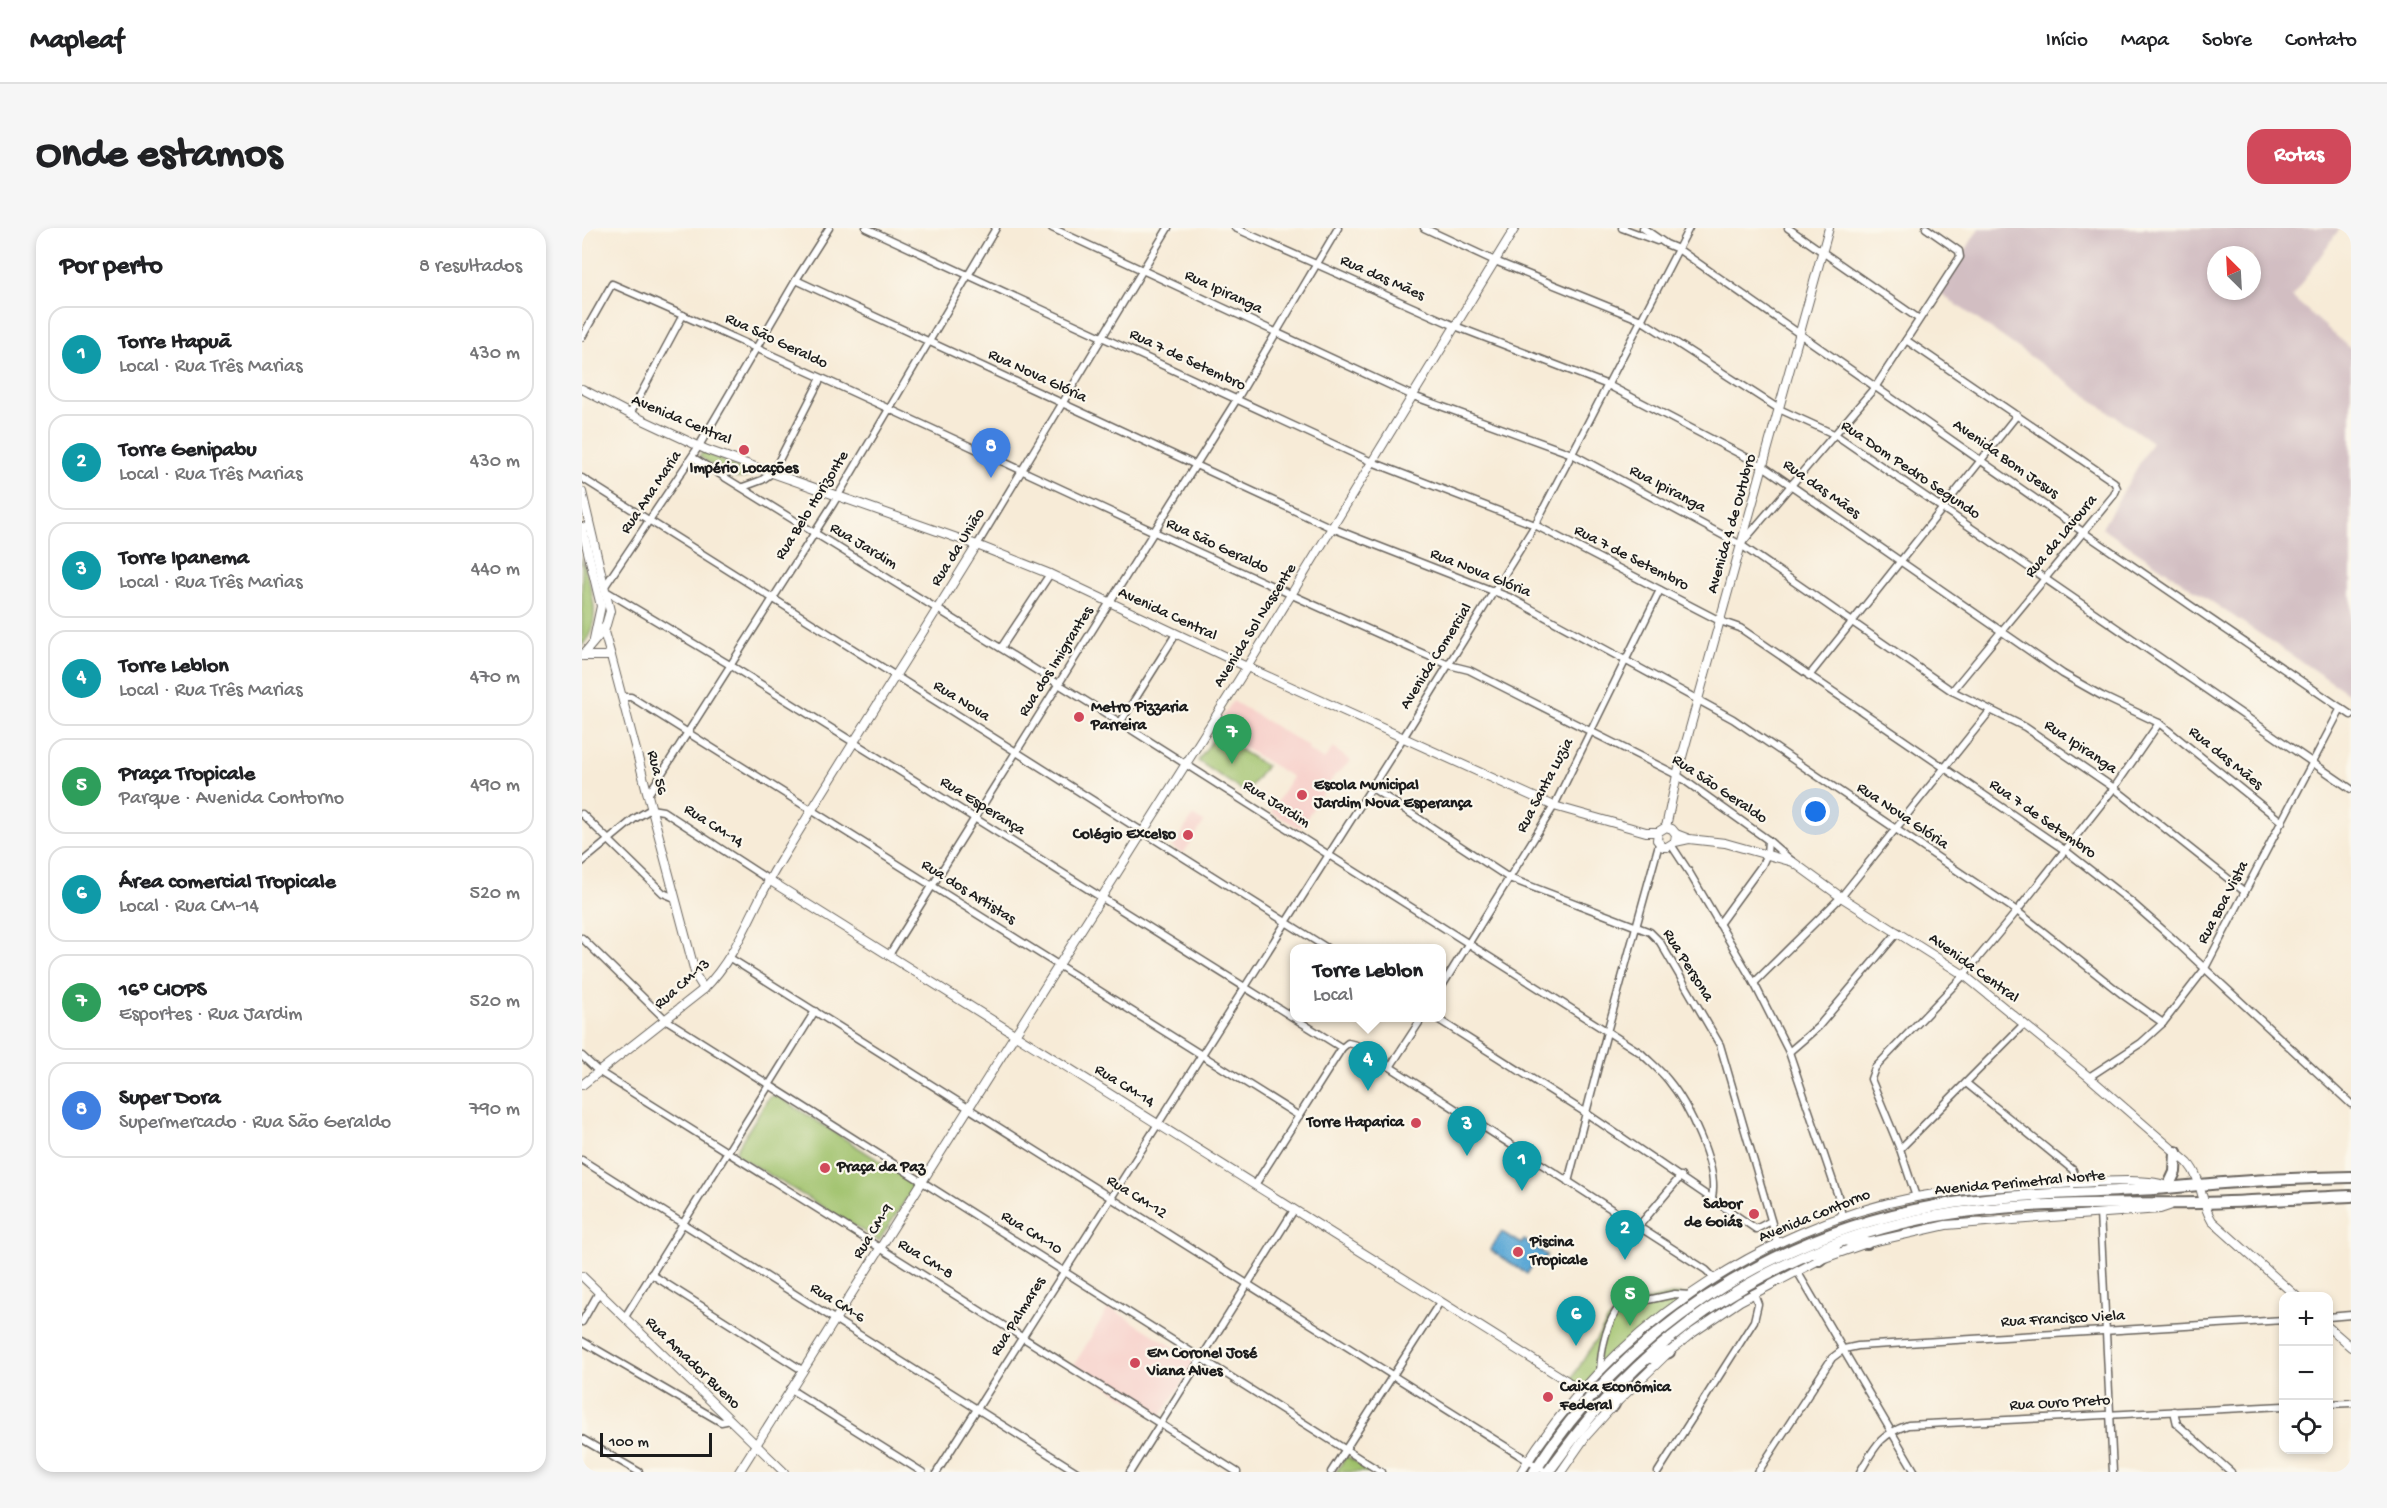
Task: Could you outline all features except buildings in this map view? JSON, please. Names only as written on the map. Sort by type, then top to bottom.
[{"type":"highway","points":[[2168,1187],[2175,1172],[2176,1152]]},
{"type":"highway","name":"Avenida Perimetral Norte","points":[[1539,1469],[1597,1390],[1658,1332],[1687,1309],[1780,1254],[1852,1226],[1936,1205],[1980,1199],[2351,1176]]},
{"type":"highway","name":"Avenida Perimetral Norte","points":[[1539,1469],[1645,1360],[1682,1329],[1735,1291],[1778,1267],[1843,1240],[1890,1226],[1956,1214],[2105,1203],[2204,1203],[2351,1196]]},
{"type":"highway","points":[[1819,1260],[1843,1240],[1867,1243]]},
{"type":"highway","points":[[1645,1360],[1669,1352]]},
{"type":"highway","points":[[1613,1406],[1630,1375]]},
{"type":"street","name":"Rua Ana Maria","points":[[606,589],[699,446],[829,228]]},
{"type":"street","name":"Rua 7 de Setembro","points":[[866,228],[1372,462],[1535,525],[1720,621],[1740,628],[2066,851],[2130,901],[2351,1104]]},
{"type":"street","name":"Rua Belo Horizonte","points":[[648,795],[837,496],[996,228]]},
{"type":"street","name":"Rua Ipiranga","points":[[1052,228],[1413,396],[1572,454],[1741,544],[1952,691],[2025,727],[2114,788],[2245,892]]},
{"type":"street","name":"Rua da União","points":[[769,880],[977,545],[1168,228]]},
{"type":"street","name":"Rua das Mães","points":[[1235,228],[1455,326],[1608,385],[1763,466],[2063,674],[2159,723],[2282,822]]},
{"type":"street","name":"Rua dos Imigrantes","points":[[889,955],[1237,399],[1338,228]]},
{"type":"street","name":"Rua Dom Pedro Segundo","points":[[1424,228],[1495,261],[1641,320],[1779,409],[1836,435],[2351,789]]},
{"type":"street","name":"Avenida Sol Nascente","points":[[1015,1035],[1247,667],[1515,228]]},
{"type":"street","points":[[1622,228],[1666,244]]},
{"type":"street","name":"Avenida Bom Jesus","points":[[1643,228],[1666,244],[1678,249],[2083,532],[2351,715]]},
{"type":"street","name":"Avenida Comercial","points":[[1202,1055],[1372,788],[1535,525],[1689,228]]},
{"type":"street","points":[[1788,228],[1919,320]]},
{"type":"street","name":"Avenida 4 de Outubro","points":[[1660,836],[1829,228]]},
{"type":"street","points":[[1741,544],[1876,386],[1960,257],[1959,251],[1926,228]]},
{"type":"street","name":"Rua Nova Glória","points":[[796,280],[1332,528],[1493,593],[1511,598],[1698,699],[1733,719],[2017,911],[2123,995],[2163,1023]]},
{"type":"street","name":"Rua São Geraldo","points":[[582,337],[612,284],[757,348],[1290,596],[1449,665],[1469,670],[1677,775],[1768,840],[1793,862]]},
{"type":"street","points":[[630,414],[683,315]]},
{"type":"street","name":"Rua da Lavoura","points":[[1906,340],[2114,482],[2117,488],[2114,495],[1952,691]]},
{"type":"street","points":[[743,487],[762,480],[773,472],[821,378]]},
{"type":"street","name":"Avenida Central","points":[[582,389],[699,446],[977,545],[1050,574],[1247,667],[1554,806],[1660,836],[1663,847],[1674,841],[1689,839],[1725,843],[1793,862],[1841,897],[1964,975],[2089,1077],[2176,1152],[2195,1171],[2201,1184]]},
{"type":"street","points":[[1809,676],[2017,415]]},
{"type":"street","name":"Rua Jardim","points":[[692,457],[938,608],[1641,1053],[1669,1080],[1690,1113],[1704,1147],[1712,1176],[1714,1186],[1712,1197]]},
{"type":"street","name":"Rua Nova","points":[[582,478],[1320,944]]},
{"type":"street","name":"Rua 56","points":[[582,492],[610,614],[601,630]]},
{"type":"street","name":"Rua 56","points":[[582,527],[601,606],[601,630],[623,697],[696,976],[704,989]]},
{"type":"street","points":[[1001,648],[1050,574]]},
{"type":"street","name":"Rua Esperança","points":[[606,589],[1290,1013]]},
{"type":"street","name":"Rua Santa Luzia","points":[[1446,980],[1554,806],[1660,590]]},
{"type":"street","points":[[582,656],[601,630]]},
{"type":"street","points":[[1120,723],[1176,634]]},
{"type":"street","points":[[582,656],[611,656]]},
{"type":"street","name":"Rua dos Artistas","points":[[623,697],[631,697],[1299,1116]]},
{"type":"street","name":"Rua Boa Vista","points":[[2089,1077],[2141,1043],[2163,1023],[2204,969],[2342,708]]},
{"type":"street","points":[[1754,983],[1841,897],[1990,711]]},
{"type":"street","points":[[1916,1197],[1900,1149],[1871,1078],[1875,1068],[1964,975],[2017,911],[2114,788],[2159,723]]},
{"type":"street","name":"Rua Persona","points":[[1372,788],[1509,878],[1650,932],[1660,942],[1720,1045],[1778,1244]]},
{"type":"street","points":[[582,862],[633,819],[651,809]]},
{"type":"street","name":"Rua CM-14","points":[[651,809],[663,811],[769,880],[1567,1381],[1579,1393]]},
{"type":"street","points":[[582,814],[663,893],[675,898]]},
{"type":"street","points":[[1568,1182],[1660,836],[1672,829],[1674,841],[1754,983],[1789,1052],[1839,1199],[1842,1218]]},
{"type":"street","points":[[1719,924],[1762,865],[1767,854],[1768,840]]},
{"type":"street","name":"Rua CM-13","points":[[582,1084],[704,989],[718,975],[730,957],[769,880]]},
{"type":"street","points":[[1789,1052],[1818,1027],[1898,932]]},
{"type":"street","name":"Rua CM-10","points":[[582,938],[665,1019],[1381,1472]]},
{"type":"street","name":"Rua CM-12","points":[[730,957],[1539,1469]]},
{"type":"street","points":[[624,1317],[815,1011]]},
{"type":"street","name":"Rua Esperança","points":[[1305,1022],[1345,1045],[1356,1045],[1706,1270],[1714,1278]]},
{"type":"street","points":[[1390,1067],[1419,1022]]},
{"type":"street","points":[[1444,1022],[1586,1113],[1756,1229],[1771,1221]]},
{"type":"street","points":[[1900,1149],[2024,1024]]},
{"type":"street","name":"Rua CM-9","points":[[739,1472],[1015,1035]]},
{"type":"street","points":[[1255,1185],[1345,1045]]},
{"type":"street","name":"Rua Palmares","points":[[936,1472],[1202,1055]]},
{"type":"street","name":"Rua CM-8","points":[[582,1056],[598,1071],[1237,1472]]},
{"type":"street","points":[[1966,1083],[2073,1170],[2077,1183]]},
{"type":"street","name":"Rua CM-6","points":[[582,1160],[1077,1472]]},
{"type":"street","points":[[1638,1227],[1681,1176]]},
{"type":"street","name":"Avenida Contorno","points":[[1521,1472],[1539,1469],[1579,1393],[1639,1335],[1714,1278],[1778,1244],[1842,1218],[1916,1197],[1974,1190],[2077,1183],[2147,1181],[2158,1182],[2168,1187]]},
{"type":"street","points":[[2201,1184],[2204,1203],[2212,1221],[2291,1292]]},
{"type":"street","points":[[1561,1472],[1586,1436],[1613,1406],[1669,1352],[1710,1320],[1754,1293],[1819,1260],[1867,1243],[1946,1225],[2160,1209],[2176,1203]]},
{"type":"street","points":[[1130,1472],[1294,1210]]},
{"type":"street","points":[[2100,1213],[2112,1472]]},
{"type":"street","points":[[1797,1271],[1915,1472]]},
{"type":"street","points":[[651,1274],[802,1370]]},
{"type":"street","name":"Rua Amador Bueno","points":[[582,1276],[784,1472]]},
{"type":"street","points":[[582,1322],[599,1292]]},
{"type":"street","points":[[1658,1472],[1754,1320],[1758,1304],[1754,1293]]},
{"type":"street","points":[[1600,1373],[1604,1342],[1612,1316],[1620,1306],[1675,1294],[1691,1295]]},
{"type":"street","points":[[1331,1472],[1440,1302]]},
{"type":"street","points":[[2333,1317],[2351,1316]]},
{"type":"street","name":"Rua Francisco Viela","points":[[1844,1350],[1858,1346],[2279,1320]]},
{"type":"street","points":[[2333,1331],[2351,1347]]},
{"type":"street","points":[[582,1341],[721,1422],[731,1420]]},
{"type":"street","points":[[1758,1472],[1832,1358],[1844,1350]]},
{"type":"street","points":[[790,1389],[922,1472]]},
{"type":"street","points":[[2333,1404],[2351,1402]]},
{"type":"street","name":"Rua Ouro Preto","points":[[1891,1431],[1908,1425],[2279,1406]]},
{"type":"street","points":[[2174,1412],[2177,1424],[2231,1472]]},
{"type":"street","points":[[1860,1472],[1879,1442],[1891,1431]]},
{"type":"street","points":[[582,1439],[639,1472]]},
{"type":"shaded area","points":[[1979,228],[2340,228],[2292,297],[2351,349],[2351,695],[2102,528],[2152,442],[1940,293]]},
{"type":"shaded area","points":[[1233,701],[1309,747],[1308,750],[1324,760],[1333,748],[1351,761],[1334,776],[1300,828],[1271,812],[1292,777],[1214,729]]},
{"type":"shaded area","name":"Colégio Excelso","points":[[1193,816],[1204,822],[1183,854],[1172,847]]},
{"type":"shaded area","name":"EM Coronel José Viana Alves","points":[[1109,1307],[1196,1361],[1159,1419],[1074,1365]]},
{"type":"green space","points":[[703,451],[752,475],[738,478],[724,473],[699,456]]},
{"type":"green space","points":[[582,557],[592,591],[594,614],[589,636],[582,646]]},
{"type":"green space","points":[[1216,735],[1266,766],[1246,793],[1198,761]]},
{"type":"green space","name":"Praça da Paz","points":[[776,1095],[914,1183],[914,1187],[879,1241],[738,1156],[736,1150],[769,1097]]},
{"type":"green space","points":[[1675,1294],[1691,1295],[1639,1335],[1579,1393],[1571,1380],[1607,1322],[1620,1306]]},
{"type":"green space","points":[[1346,1456],[1374,1472],[1336,1472]]},
{"type":"water","name":"Piscina Tropicale","points":[[1502,1232],[1521,1244],[1524,1240],[1547,1255],[1542,1262],[1537,1259],[1527,1274],[1490,1250]]},
{"type":"place","name":"Império Locações","points":[[744,450]]},
{"type":"place","name":"Super Dora","points":[[991,478]]},
{"type":"place","name":"Metro Pizzaria Parreira","points":[[1079,717]]},
{"type":"place","name":"16º CIOPS","points":[[1232,764]]},
{"type":"place","name":"Escola Municipal Jardim Nova Esperança","points":[[1302,795]]},
{"type":"place","name":"Colégio Excelso","points":[[1188,835]]},
{"type":"place","name":"Torre Leblon","points":[[1368,1091]]},
{"type":"place","name":"Torre Itaparica","points":[[1416,1123]]},
{"type":"place","name":"Torre Ipanema","points":[[1467,1156]]},
{"type":"place","name":"Praça da Paz","points":[[825,1168]]},
{"type":"place","name":"Torre Itapuã","points":[[1522,1191]]},
{"type":"place","name":"Sabor de Goiás","points":[[1754,1214]]},
{"type":"place","name":"Piscina Tropicale","points":[[1518,1252]]},
{"type":"place","name":"Torre Genipabu","points":[[1625,1260]]},
{"type":"place","name":"Praça Tropicale","points":[[1630,1326]]},
{"type":"place","name":"Área comercial Tropicale","points":[[1576,1346]]},
{"type":"place","name":"EM Coronel José Viana Alves","points":[[1135,1363]]},
{"type":"place","name":"Caixa Econômica Federal","points":[[1548,1397]]}]
